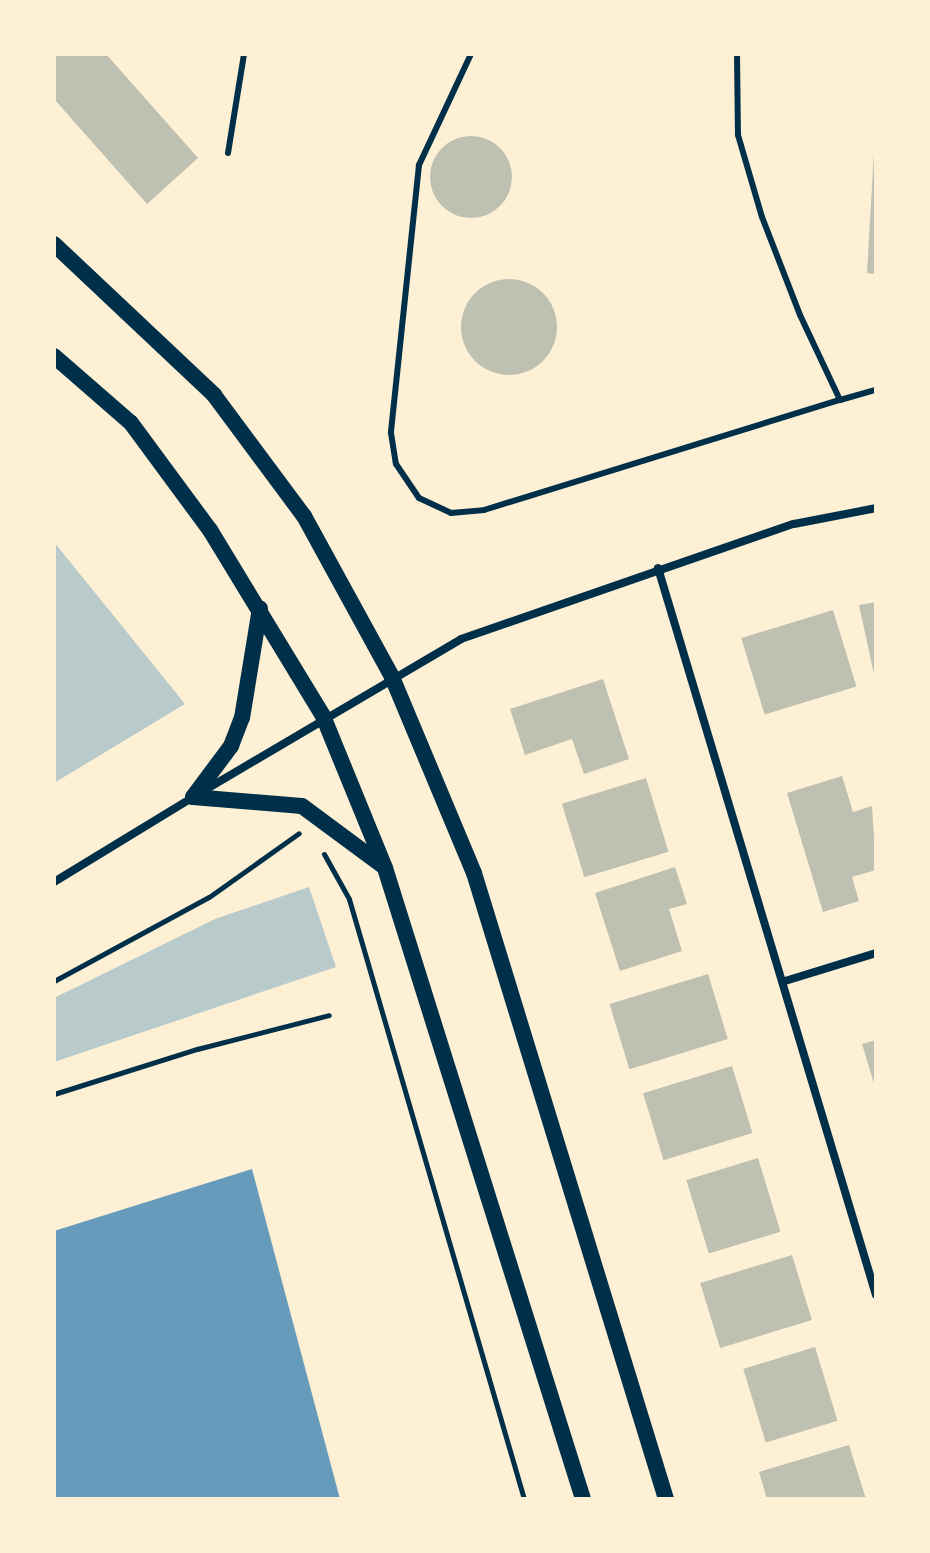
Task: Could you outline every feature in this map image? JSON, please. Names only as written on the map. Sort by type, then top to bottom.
[{"type":"main road","points":[[54,244],[214,395],[304,516],[392,677],[474,873],[666,1499]]},
{"type":"main road","points":[[54,356],[131,423],[260,608],[323,716],[385,868],[583,1499]]},
{"type":"main road","points":[[193,797],[231,746],[242,718],[260,608]]},
{"type":"main road","points":[[193,797],[302,806],[385,868]]},
{"type":"street","points":[[54,882],[323,716],[461,639],[658,568],[794,524],[876,508]]},
{"type":"street","points":[[658,568],[785,981],[876,1295]]},
{"type":"street","points":[[785,981],[876,953]]},
{"type":"lane","points":[[228,153],[244,54]]},
{"type":"lane","points":[[471,54],[419,165],[391,433],[396,464],[419,498],[451,513],[484,510],[876,390]]},
{"type":"lane","points":[[737,54],[738,135],[758,203],[840,400]]},
{"type":"path","points":[[54,981],[209,897],[309,827]]},
{"type":"path","points":[[322,851],[349,899],[524,1499]]},
{"type":"path","points":[[54,1094],[197,1049],[329,1015]]},
{"type":"shaded area","points":[[54,542],[185,704],[54,783]]},
{"type":"shaded area","points":[[309,887],[336,967],[54,1062],[54,998],[215,919]]},
{"type":"water","points":[[252,1169],[340,1499],[54,1499],[54,1231]]},
{"type":"building","points":[[54,54],[106,54],[198,158],[147,204],[54,99]]},
{"type":"building","points":[[463,136],[479,136],[494,143],[505,154],[512,177],[509,193],[500,206],[479,218],[463,218],[448,211],[437,200],[430,185],[430,169],[437,154],[448,143]]},
{"type":"building","points":[[876,152],[876,274],[867,273]]},
{"type":"building","points":[[509,279],[527,282],[543,293],[554,309],[557,327],[554,345],[543,361],[527,372],[509,375],[491,372],[475,361],[464,345],[461,327],[464,309],[475,293],[491,282]]},
{"type":"building","points":[[876,602],[876,678],[875,679],[859,605]]},
{"type":"building","points":[[833,610],[856,687],[765,715],[741,638]]},
{"type":"building","points":[[603,679],[629,759],[584,774],[572,739],[525,755],[510,709]]},
{"type":"building","points":[[842,776],[853,812],[872,806],[876,870],[852,877],[859,901],[823,912],[787,793]]},
{"type":"building","points":[[646,778],[669,852],[584,877],[562,804]]},
{"type":"building","points":[[675,867],[687,904],[669,909],[682,951],[620,971],[595,893]]},
{"type":"building","points":[[708,974],[728,1039],[629,1069],[610,1004]]},
{"type":"building","points":[[876,1040],[876,1086],[875,1087],[862,1044]]},
{"type":"building","points":[[732,1066],[752,1133],[664,1160],[643,1093]]},
{"type":"building","points":[[758,1158],[781,1232],[709,1254],[686,1180]]},
{"type":"building","points":[[792,1255],[812,1320],[720,1348],[700,1283]]},
{"type":"building","points":[[815,1347],[838,1421],[766,1443],[743,1369]]},
{"type":"building","points":[[849,1445],[866,1499],[767,1499],[759,1472]]}]
